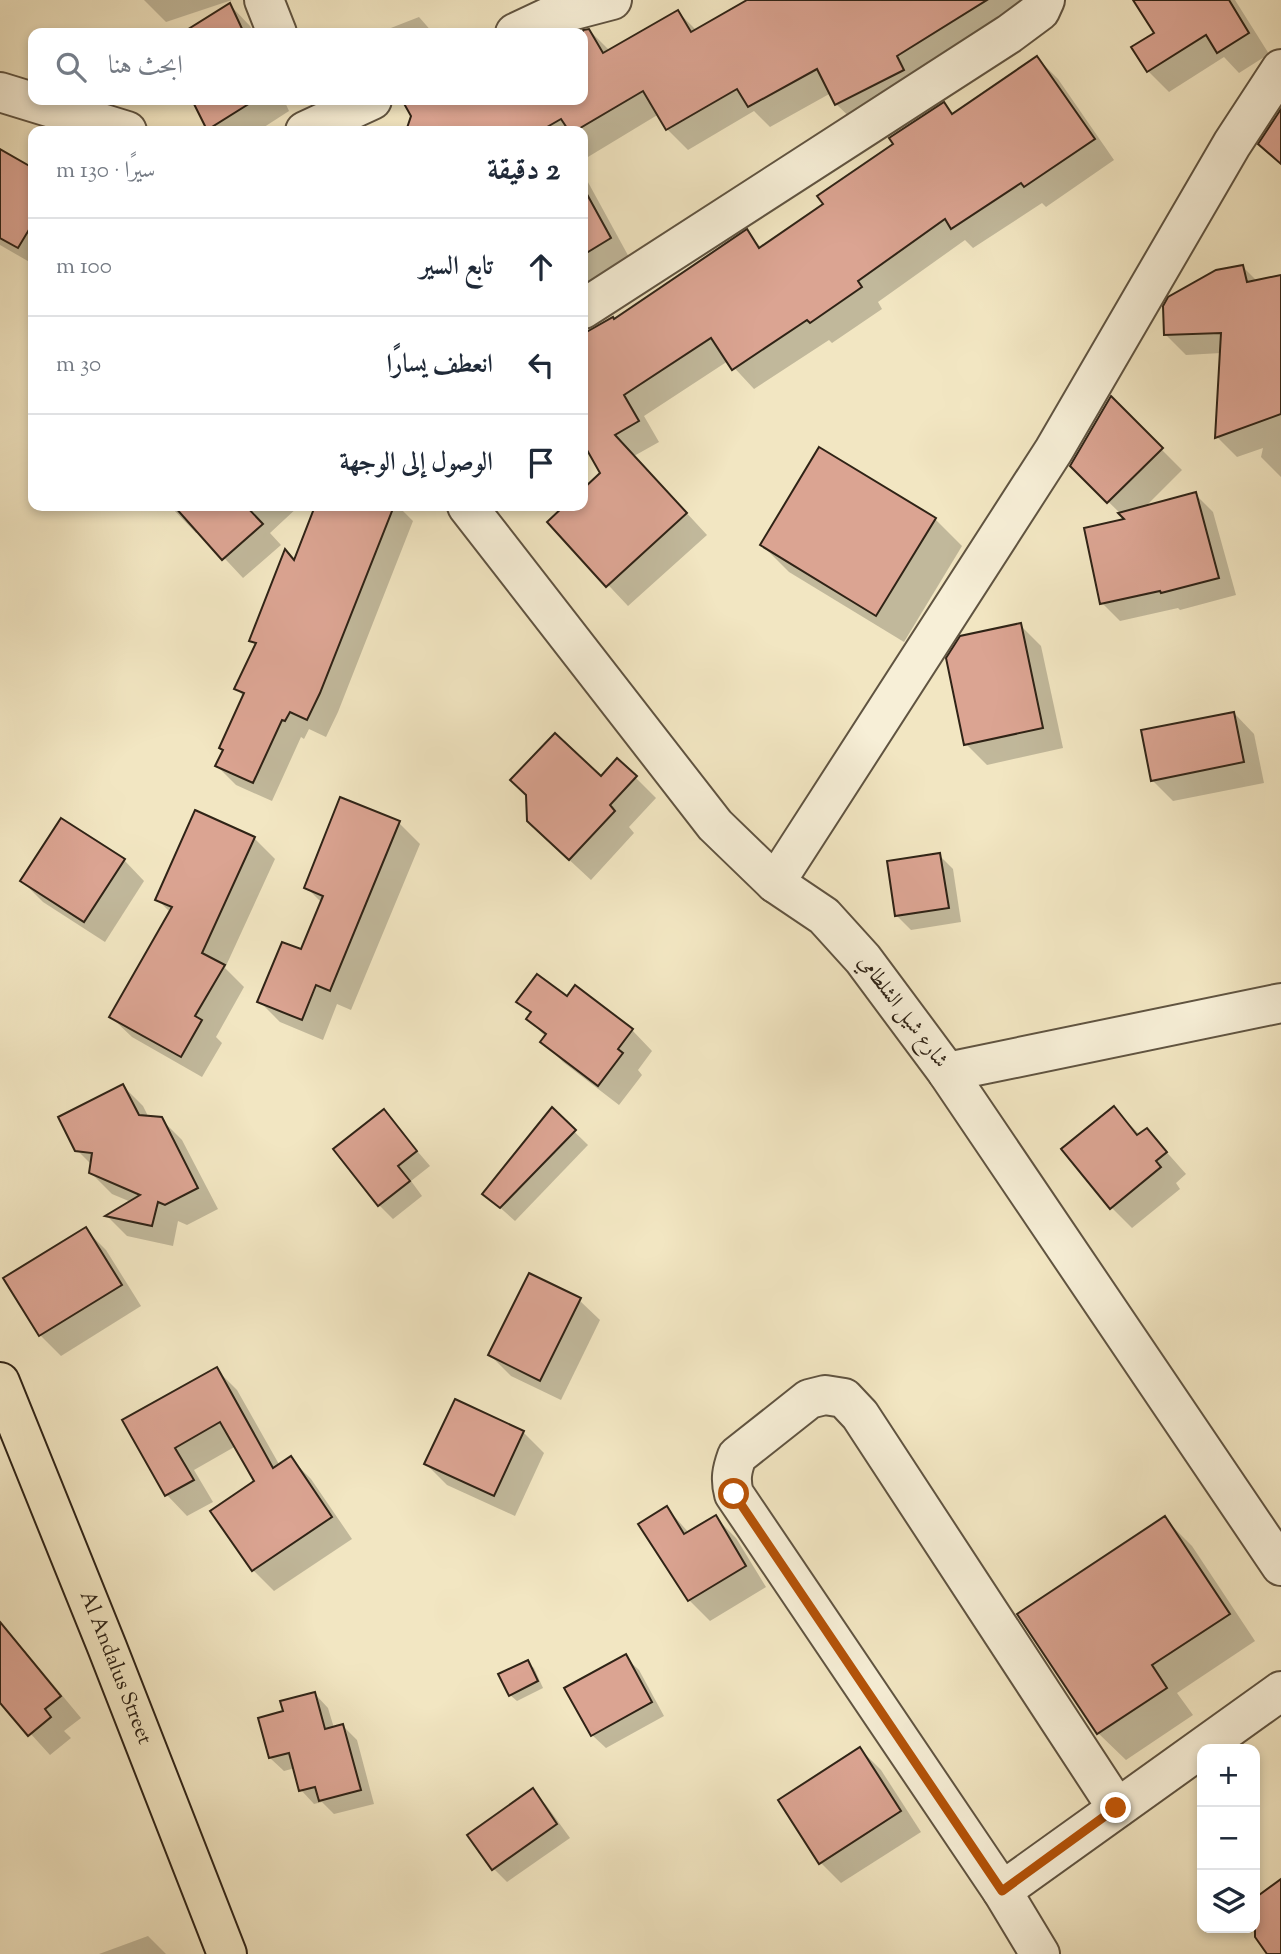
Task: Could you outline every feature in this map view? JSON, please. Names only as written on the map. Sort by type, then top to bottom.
[{"type":"main road","name":"Al Andalus Street","points":[[0,1382],[227,1954]]},
{"type":"street","points":[[264,0],[275,28]]},
{"type":"street","points":[[522,28],[548,8],[612,0]]},
{"type":"street","points":[[588,306],[1009,34],[1040,11],[1045,0]]},
{"type":"street","points":[[775,883],[1054,450],[1233,144],[1281,69]]},
{"type":"street","points":[[0,92],[28,101]]},
{"type":"street","points":[[42,105],[111,126]]},
{"type":"street","points":[[307,119],[355,105]]},
{"type":"street","name":"شارع شيل الشلطامي","points":[[471,511],[715,825],[775,883],[824,916],[863,959],[947,1072],[1281,1566]]},
{"type":"street","points":[[947,1072],[1281,1003]]},
{"type":"street","points":[[1040,1954],[1002,1891],[734,1494],[730,1482],[737,1456],[809,1399],[825,1395],[844,1398],[860,1415],[1116,1808]]},
{"type":"street","points":[[1002,1891],[1281,1691]]},
{"type":"building","points":[[747,0],[987,0],[897,56],[904,70],[835,105],[817,69],[748,107],[737,89],[666,130],[643,91],[584,126],[566,126],[561,119],[549,126],[408,126],[411,116],[405,105],[588,105],[588,29],[603,53],[678,10],[691,32]]},
{"type":"building","points":[[1133,0],[1229,0],[1249,33],[1217,53],[1206,35],[1147,72],[1131,47],[1154,33]]},
{"type":"building","points":[[230,3],[242,28],[190,28]]},
{"type":"building","points":[[1037,56],[1095,139],[1024,187],[1021,183],[951,229],[945,219],[858,281],[862,287],[810,323],[807,320],[732,370],[711,338],[624,395],[639,421],[615,435],[687,513],[606,587],[547,522],[559,511],[588,511],[588,484],[600,473],[588,452],[588,331],[613,317],[614,319],[747,229],[759,248],[823,204],[817,196],[893,144],[889,138],[944,102],[952,114]]},
{"type":"building","points":[[194,105],[247,105],[213,126],[205,126]]},
{"type":"building","points":[[1281,109],[1281,164],[1258,144]]},
{"type":"building","points":[[0,149],[28,165],[28,231],[18,248],[0,238]]},
{"type":"building","points":[[588,196],[611,238],[588,252]]},
{"type":"building","points":[[1243,265],[1247,282],[1281,275],[1281,414],[1215,438],[1221,333],[1164,335],[1163,306],[1168,297],[1216,270]]},
{"type":"building","points":[[1111,396],[1163,448],[1107,503],[1070,466]]},
{"type":"building","points":[[819,447],[936,518],[876,616],[760,545]]},
{"type":"building","points":[[1196,492],[1219,578],[1161,593],[1160,591],[1100,604],[1084,528],[1124,519],[1118,513]]},
{"type":"building","points":[[178,511],[251,511],[263,524],[222,560]]},
{"type":"building","points":[[313,511],[392,511],[307,720],[290,712],[285,721],[282,720],[253,783],[215,766],[223,750],[219,748],[244,693],[234,689],[256,643],[249,641],[285,549],[294,560]]},
{"type":"building","points":[[1021,623],[1043,728],[964,745],[946,658],[960,636]]},
{"type":"building","points":[[1234,712],[1244,762],[1151,781],[1141,730]]},
{"type":"building","points":[[555,733],[601,776],[617,758],[637,776],[610,805],[615,811],[569,860],[527,821],[526,795],[510,780]]},
{"type":"building","points":[[340,797],[400,821],[330,991],[316,985],[302,1020],[257,1002],[282,942],[301,949],[323,896],[304,888]]},
{"type":"building","points":[[195,810],[255,837],[202,953],[225,965],[195,1016],[202,1020],[181,1057],[109,1017],[172,907],[155,900]]},
{"type":"building","points":[[61,818],[125,859],[84,922],[20,881]]},
{"type":"building","points":[[940,853],[949,908],[895,916],[887,861]]},
{"type":"building","points":[[537,974],[567,996],[575,985],[633,1029],[618,1049],[623,1053],[598,1086],[540,1042],[546,1034],[526,1019],[531,1012],[516,1002]]},
{"type":"building","points":[[123,1084],[139,1115],[162,1117],[198,1188],[165,1205],[158,1202],[152,1226],[105,1216],[140,1195],[89,1173],[92,1153],[75,1151],[58,1117]]},
{"type":"building","points":[[1114,1106],[1137,1135],[1147,1128],[1167,1152],[1156,1161],[1161,1167],[1110,1209],[1061,1149]]},
{"type":"building","points":[[552,1107],[576,1130],[500,1208],[482,1194]]},
{"type":"building","points":[[384,1109],[417,1151],[398,1166],[410,1181],[378,1206],[333,1149]]},
{"type":"building","points":[[86,1227],[122,1285],[39,1336],[3,1278]]},
{"type":"building","points":[[529,1273],[581,1298],[540,1381],[488,1355]]},
{"type":"building","points":[[217,1367],[273,1468],[291,1456],[332,1517],[252,1571],[210,1511],[254,1481],[220,1422],[175,1448],[194,1480],[165,1496],[122,1420]]},
{"type":"building","points":[[455,1399],[524,1431],[494,1496],[424,1464]]},
{"type":"building","points":[[667,1506],[684,1534],[716,1515],[746,1566],[688,1601],[638,1524]]},
{"type":"building","points":[[1165,1516],[1230,1614],[1152,1665],[1167,1688],[1097,1734],[1017,1614]]},
{"type":"building","points":[[0,1622],[61,1696],[45,1709],[51,1717],[28,1736],[0,1703]]},
{"type":"building","points":[[626,1654],[652,1702],[591,1736],[564,1688]]},
{"type":"building","points":[[528,1660],[538,1681],[509,1696],[498,1674]]},
{"type":"building","points":[[315,1692],[325,1729],[343,1724],[361,1790],[319,1801],[315,1787],[299,1791],[289,1753],[269,1758],[258,1718],[283,1711],[280,1701]]},
{"type":"building","points":[[860,1747],[901,1811],[819,1864],[778,1800]]},
{"type":"building","points":[[533,1788],[557,1824],[492,1870],[467,1835]]},
{"type":"building","points":[[1281,1879],[1281,1954],[1267,1954],[1255,1937],[1255,1933],[1260,1933],[1260,1894]]},
{"type":"route","points":[[734,1494],[1002,1891],[1116,1808]]}]
